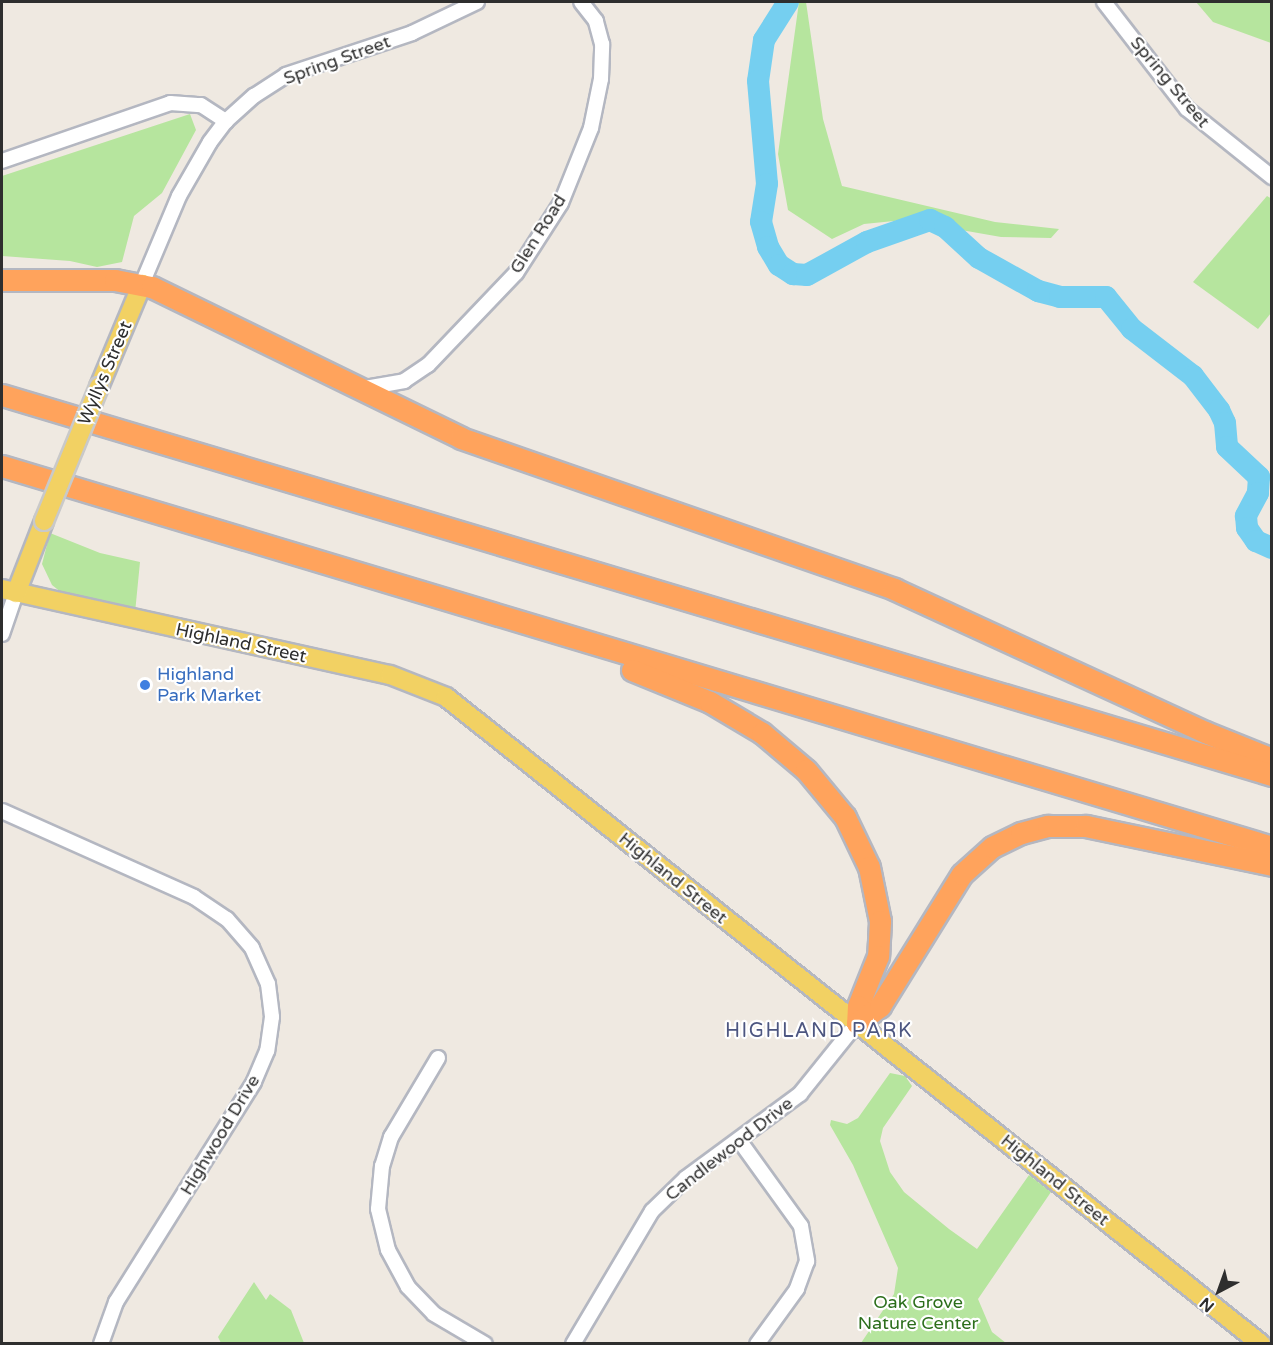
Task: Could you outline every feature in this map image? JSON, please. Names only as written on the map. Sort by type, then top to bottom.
[{"type":"highway","points":[[2,280],[100,280],[142,284],[176,297],[354,387],[494,451],[894,589],[1205,732],[1272,759]]},
{"type":"highway","points":[[2,395],[1272,775]]},
{"type":"highway","points":[[2,466],[1272,847]]},
{"type":"highway","points":[[544,630],[738,718],[783,750],[831,798],[864,853],[879,911],[878,956],[858,1006],[857,1023]]},
{"type":"highway","points":[[857,1023],[880,1006],[962,874],[992,847],[1021,833],[1056,825],[1086,826],[1272,865]]},
{"type":"main road","name":"Wyllys Street","points":[[9,591],[44,521],[142,284]]},
{"type":"main road","name":"Highland Street","points":[[9,591],[390,675],[429,688],[468,713],[1261,1344]]},
{"type":"street","name":"Spring Street","points":[[226,121],[286,75],[412,33],[477,2]]},
{"type":"street","name":"Glen Road","points":[[354,387],[385,387],[417,374],[516,273],[561,203],[591,128],[601,79],[602,44],[596,21],[581,2]]},
{"type":"street","name":"Spring Street","points":[[1104,2],[1187,109],[1272,177]]},
{"type":"street","points":[[2,161],[170,103],[201,105],[226,121]]},
{"type":"street","name":"Wyllys Street","points":[[142,284],[179,196],[226,121]]},
{"type":"street","name":"Wyllys Street","points":[[2,634],[9,591]]},
{"type":"street","name":"Highwood Drive","points":[[2,811],[194,897],[227,919],[252,948],[268,984],[272,1017],[267,1051],[255,1082],[116,1302],[101,1344]]},
{"type":"street","name":"Candlewood Drive","points":[[573,1344],[652,1211],[686,1178],[805,1090],[857,1023]]},
{"type":"street","points":[[438,1058],[391,1137],[382,1166],[378,1209],[388,1250],[408,1287],[434,1314],[485,1344]]},
{"type":"street","points":[[739,1140],[801,1226],[807,1262],[797,1289],[757,1344]]},
{"type":"green space","points":[[799,2],[806,2],[823,119],[842,186],[995,222],[1059,229],[1051,238],[1001,237],[904,220],[864,224],[832,239],[788,210],[778,154]]},
{"type":"green space","points":[[1196,2],[1271,2],[1271,43],[1213,22]]},
{"type":"green space","points":[[190,114],[196,130],[162,193],[134,216],[122,262],[97,267],[70,261],[2,256],[2,176]]},
{"type":"green space","points":[[1267,196],[1272,199],[1271,313],[1258,329],[1193,282]]},
{"type":"green space","points":[[50,533],[100,553],[140,562],[135,613],[62,593],[52,585],[42,564]]},
{"type":"green space","name":"Oak Grove Nature Center","points":[[890,1073],[905,1076],[912,1086],[883,1128],[880,1141],[890,1172],[904,1192],[949,1229],[977,1249],[1029,1175],[1051,1192],[978,1299],[992,1332],[1006,1343],[861,1343],[894,1294],[898,1268],[853,1165],[830,1125],[831,1120],[847,1124],[858,1118]]},
{"type":"green space","points":[[254,1282],[266,1300],[270,1294],[291,1310],[304,1343],[221,1343],[218,1337]]},
{"type":"waterway","points":[[788,2],[764,40],[758,81],[767,184],[761,222],[768,247],[779,265],[793,274],[807,275],[867,242],[930,220],[945,227],[979,258],[1038,291],[1060,297],[1106,297],[1132,329],[1193,376],[1219,410],[1225,423],[1227,447],[1259,477],[1258,493],[1246,516],[1247,528],[1256,541],[1272,548]]},
{"type":"place","name":"Highland Park Market","points":[[145,685]]},
{"type":"district","name":"HIGHLAND PARK","points":[[819,1031]]}]
